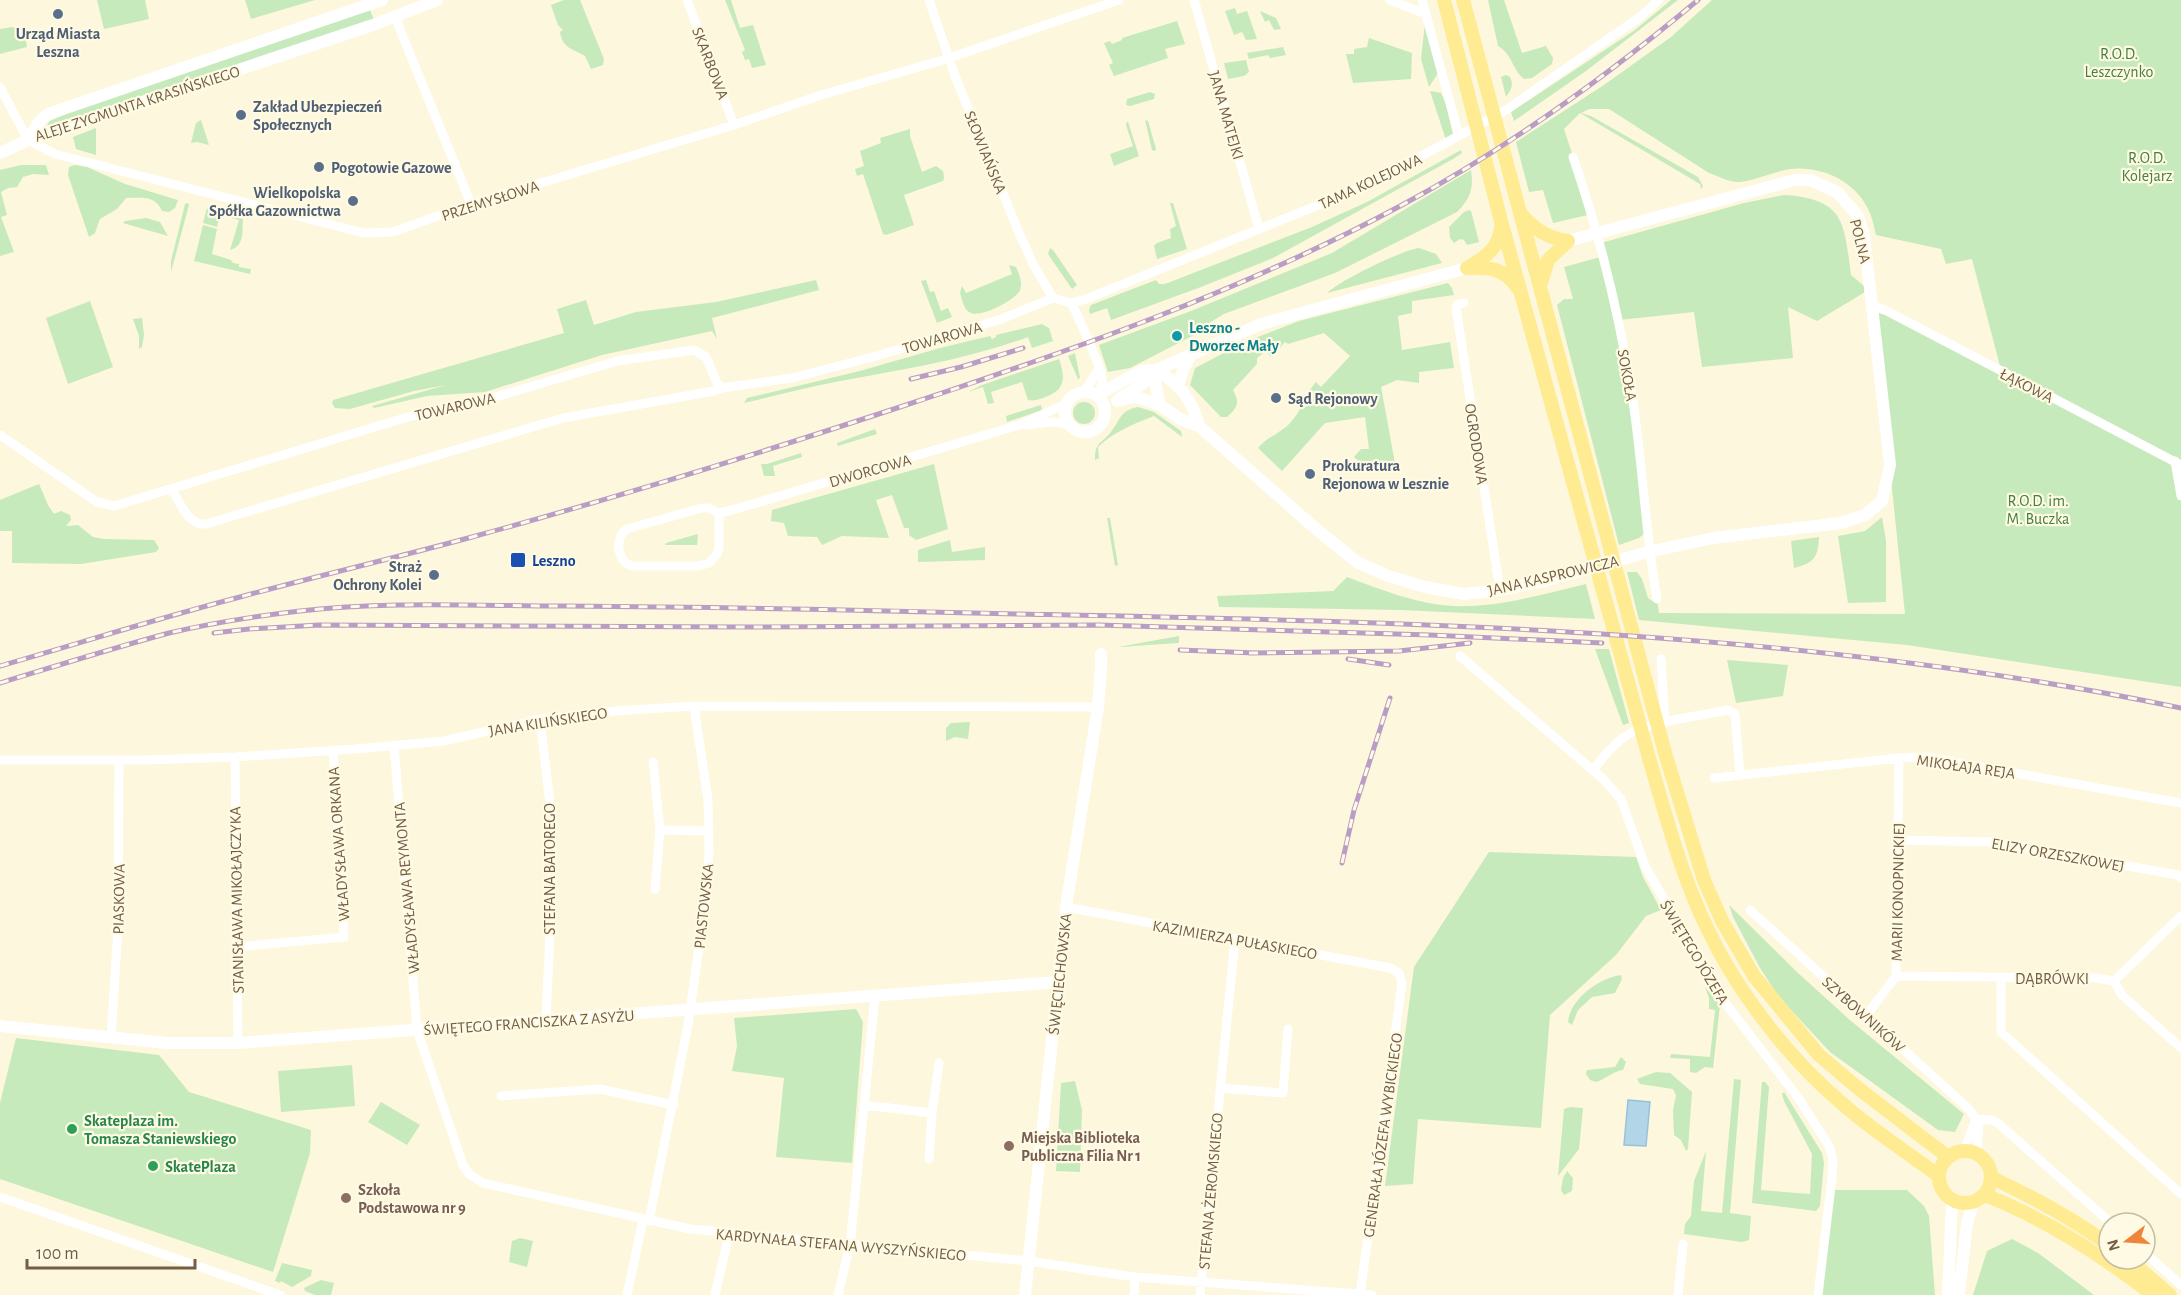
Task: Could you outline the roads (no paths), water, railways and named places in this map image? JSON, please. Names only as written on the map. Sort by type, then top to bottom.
[{"type":"main road","points":[[1444,0],[1501,221],[1649,758],[1673,839],[1708,930],[1739,984],[1762,1015],[1784,1044],[1826,1089],[1861,1119],[1939,1176]]},
{"type":"main road","points":[[1463,0],[1665,753],[1704,880],[1722,921],[1754,976],[1790,1022],[1839,1073],[1948,1157]]},
{"type":"main road","points":[[1520,213],[1535,229],[1545,235],[1568,241]]},
{"type":"main road","points":[[1467,268],[1485,257],[1496,246],[1502,230],[1501,221]]},
{"type":"main road","points":[[1540,288],[1548,260],[1568,241]]},
{"type":"main road","points":[[1467,268],[1497,269],[1511,279],[1521,293]]},
{"type":"main road","points":[[1971,1152],[1988,1164],[1992,1178],[1985,1195],[1973,1203],[1958,1203],[1942,1190],[1940,1169],[1948,1157],[1955,1153],[1971,1152]]},
{"type":"main road","points":[[1992,1178],[2034,1199],[2097,1236]]},
{"type":"main road","points":[[1985,1195],[2006,1203],[2057,1230],[2121,1270],[2153,1295]]},
{"type":"main road","points":[[2142,1271],[2170,1295]]},
{"type":"street","name":"ALEJE ZYGMUNTA KRASIŃSKIEGO","points":[[28,140],[39,122],[55,111],[382,0]]},
{"type":"street","points":[[388,0],[471,204]]},
{"type":"street","name":"ALEJE ZYGMUNTA KRASIŃSKIEGO","points":[[28,140],[395,17],[437,0]]},
{"type":"street","name":"SKARBOWA","points":[[687,0],[734,125]]},
{"type":"street","name":"SŁOWIAŃSKA","points":[[928,0],[948,58],[1026,250],[1053,298]]},
{"type":"street","name":"PRZEMYSŁOWA","points":[[28,140],[55,154],[364,233],[393,232],[471,204],[948,58],[1119,0]]},
{"type":"street","name":"JANA MATEJKI","points":[[1194,0],[1259,229]]},
{"type":"street","points":[[1390,0],[1426,14]]},
{"type":"street","points":[[1422,0],[1459,136]]},
{"type":"street","name":"TAMA KOLEJOWA","points":[[1071,303],[1097,295],[1259,229],[1394,171],[1524,98],[1640,17],[1659,0]]},
{"type":"street","points":[[0,87],[28,140],[0,153]]},
{"type":"street","name":"SOKOŁA","points":[[1573,157],[1601,243],[1616,303],[1632,396],[1648,524],[1648,552],[1657,599]]},
{"type":"street","name":"POLNA","points":[[1568,241],[1795,180],[1810,180],[1837,192],[1858,216],[1867,255],[1890,465],[1882,501]]},
{"type":"street","points":[[1082,392],[1097,395],[1141,371],[1156,370],[1261,324],[1467,268]]},
{"type":"street","points":[[1053,298],[1071,303],[1078,314],[1102,377],[1097,395]]},
{"type":"street","name":"TOWAROWA","points":[[172,490],[192,520],[202,524],[563,418],[722,388],[769,383],[828,370],[987,324],[1053,298]]},
{"type":"street","name":"OGRODOWA","points":[[1464,303],[1458,304],[1456,308],[1500,590]]},
{"type":"street","name":"ŁĄKOWA","points":[[1873,306],[1887,311],[2178,463]]},
{"type":"street","name":"TOWAROWA","points":[[0,435],[105,505],[123,505],[408,417],[479,402],[617,361],[693,350],[706,357],[722,388]]},
{"type":"street","points":[[1178,385],[1191,354]]},
{"type":"street","points":[[1099,368],[1089,385],[1082,392],[1071,397],[1066,404],[1065,418],[1068,424],[1077,431],[1090,433],[1100,426],[1105,414],[1117,401],[1147,381],[1156,370]]},
{"type":"street","points":[[1156,370],[1155,383],[1160,405]]},
{"type":"street","name":"JANA KASPROWICZA","points":[[1156,370],[1178,385],[1194,407],[1199,426]]},
{"type":"street","points":[[1097,395],[1104,404],[1105,414]]},
{"type":"street","name":"JANA KASPROWICZA","points":[[1117,401],[1135,397],[1160,405],[1182,420],[1199,426],[1357,562],[1388,576],[1425,587],[1464,594],[1500,590],[1544,581],[1648,552],[1713,538],[1841,523],[1865,515],[1882,501]]},
{"type":"street","name":"DWORCOWA","points":[[719,513],[719,548],[709,563],[698,566],[632,566],[625,564],[621,559],[619,538],[624,530],[702,508],[709,508],[719,513],[1019,425],[1066,404]]},
{"type":"street","name":"DWORCOWA","points":[[1019,425],[1051,422],[1068,424]]},
{"type":"street","points":[[2178,463],[2181,496]]},
{"type":"street","name":"ŚWIĘCIECHOWSKA","points":[[1024,1295],[1066,907],[1098,707],[1101,654]]},
{"type":"street","name":"ŚWIĘTEGO JÓZEFA","points":[[1460,656],[1593,770],[1622,799],[1646,866],[1717,993],[1799,1099],[1829,1146],[1833,1159],[1833,1178],[1818,1295]]},
{"type":"street","points":[[1661,659],[1665,723]]},
{"type":"street","name":"JANA KILIŃSKIEGO","points":[[0,760],[235,757],[333,750],[444,741],[540,719],[694,706],[1098,707]]},
{"type":"street","name":"PIASTOWSKA","points":[[627,1295],[674,1105],[691,1010],[706,898],[708,800],[694,706]]},
{"type":"street","points":[[1593,770],[1615,745],[1629,734],[1665,723],[1728,710],[1735,714],[1740,775]]},
{"type":"street","name":"STEFANA BATOREGO","points":[[540,719],[552,821],[552,891],[546,1020]]},
{"type":"street","name":"WŁADYSŁAWA REYMONTA","points":[[394,745],[417,1030]]},
{"type":"street","name":"WŁADYSŁAWA ORKANA","points":[[236,947],[344,937],[333,750]]},
{"type":"street","name":"STANISŁAWA MIKOŁAJCZYKA","points":[[235,757],[238,1043]]},
{"type":"street","name":"MIKOŁAJA REJA","points":[[1714,778],[1926,757],[2181,802]]},
{"type":"street","name":"MARII KONOPNICKIEJ","points":[[1866,1016],[1896,976],[1899,758]]},
{"type":"street","name":"PIASKOWA","points":[[111,1038],[118,927],[119,760]]},
{"type":"street","points":[[653,762],[660,830],[655,889]]},
{"type":"street","points":[[660,830],[708,831]]},
{"type":"street","name":"ELIZY ORZESZKOWEJ","points":[[1898,840],[1994,842],[2178,875],[2181,878]]},
{"type":"street","name":"KAZIMIERZA PUŁASKIEGO","points":[[1066,907],[1390,968],[1397,970],[1401,975]]},
{"type":"street","name":"SZYBOWNIKÓW","points":[[1750,910],[1969,1109],[1976,1119],[1992,1120],[1999,1124],[2097,1211]]},
{"type":"street","name":"DĄBRÓWKI","points":[[1896,976],[2096,978],[2114,981],[2181,916]]},
{"type":"street","name":"STEFANA ŻEROMSKIEGO","points":[[1200,1295],[1235,939]]},
{"type":"street","name":"GENERAŁA JÓZEFA WYBICKIEGO","points":[[1360,1294],[1402,983],[1401,975]]},
{"type":"street","points":[[2001,977],[2001,1032],[2181,1194]]},
{"type":"street","points":[[2114,981],[2122,995],[2181,1048]]},
{"type":"street","name":"ŚWIĘTEGO FRANCISZKA Z ASYŻU","points":[[0,1026],[168,1043],[238,1043],[1058,982]]},
{"type":"street","points":[[838,1295],[850,1245],[875,997]]},
{"type":"street","points":[[1220,1088],[1282,1092],[1288,1029]]},
{"type":"street","name":"KARDYNAŁA STEFANA WYSZYŃSKIEGO","points":[[417,1030],[463,1165],[469,1174],[483,1183],[646,1221],[729,1234],[1029,1261],[1135,1277],[1372,1295]]},
{"type":"street","points":[[929,1159],[939,1063]]},
{"type":"street","points":[[501,1096],[600,1089],[674,1105]]},
{"type":"street","points":[[864,1105],[932,1113]]},
{"type":"street","points":[[1971,1152],[1979,1124],[1976,1119]]},
{"type":"street","points":[[0,1197],[280,1295]]},
{"type":"street","points":[[1948,1295],[1952,1200]]},
{"type":"street","points":[[1959,1295],[1966,1224],[1973,1203]]},
{"type":"street","points":[[715,1295],[729,1234]]},
{"type":"street","points":[[1678,1295],[1683,1244]]},
{"type":"street","points":[[2157,1264],[2181,1285]]},
{"type":"street","points":[[1134,1295],[1135,1277]]},
{"type":"water","points":[[1628,1100],[1650,1102],[1646,1146],[1624,1145]]},
{"type":"railway","points":[[0,666],[180,613],[472,537],[686,475],[962,386],[1154,318],[1280,265],[1402,205],[1441,183],[1480,160],[1592,84],[1698,0]]},
{"type":"railway","points":[[911,379],[1023,348]]},
{"type":"railway","points":[[0,683],[169,633],[234,620],[300,611],[399,605],[678,607],[1310,621],[1602,634],[1747,645],[1892,661],[2037,681],[2181,708]]},
{"type":"railway","points":[[214,633],[319,625],[747,627],[1099,625],[1430,635],[1602,643]]},
{"type":"railway","points":[[1249,653],[1399,651],[1470,643]]},
{"type":"railway","points":[[1180,650],[1255,653]]},
{"type":"railway","points":[[1348,659],[1389,665]]},
{"type":"railway","points":[[1342,863],[1354,810],[1390,698]]},
{"type":"place","name":"Urząd Miasta Leszna","points":[[58,14]]},
{"type":"place","name":"Zakład Ubezpieczeń Społecznych","points":[[241,115]]},
{"type":"place","name":"Pogotowie Gazowe","points":[[319,167]]},
{"type":"place","name":"Wielkopolska Spółka Gazownictwa","points":[[353,201]]},
{"type":"place","name":"Leszno - Dworzec Mały","points":[[1177,336]]},
{"type":"place","name":"Sąd Rejonowy","points":[[1276,398]]},
{"type":"place","name":"Prokuratura Rejonowa w Lesznie","points":[[1310,474]]},
{"type":"place","name":"Leszno","points":[[518,560]]},
{"type":"place","name":"Straż Ochrony Kolei","points":[[434,575]]},
{"type":"place","name":"Skateplaza im. Tomasza Staniewskiego","points":[[72,1129]]},
{"type":"place","name":"Miejska Biblioteka Publiczna Filia Nr 1","points":[[1009,1146]]},
{"type":"place","name":"SkatePlaza","points":[[153,1166]]},
{"type":"place","name":"Szkoła Podstawowa nr 9","points":[[346,1198]]},
{"type":"park label","name":"R.O.D. Leszczynko","points":[[2119,62]]},
{"type":"park label","name":"R.O.D. Kolejarz","points":[[2147,166]]},
{"type":"park label","name":"R.O.D. im. M. Buczka","points":[[2038,509]]}]
